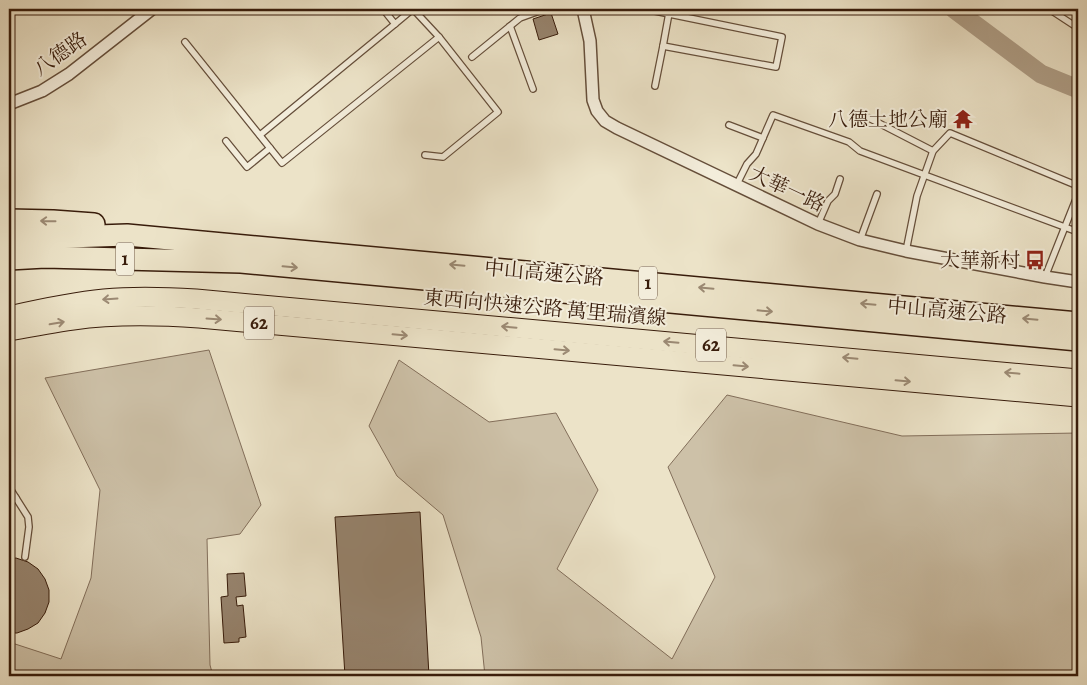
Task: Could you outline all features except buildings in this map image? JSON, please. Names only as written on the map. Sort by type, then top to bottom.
[{"type":"highway","points":[[9,220],[53,221],[186,232],[217,242]]},
{"type":"highway","name":"中山高速公路","points":[[9,239],[127,235],[217,242],[1078,323]]},
{"type":"highway","name":"中山高速公路","points":[[9,259],[44,256],[242,262],[1078,340]]},
{"type":"highway","points":[[9,274],[78,268],[188,267],[242,262]]},
{"type":"highway","name":"東西向快速公路 萬里瑞濱線","points":[[9,316],[104,299],[159,297],[1078,379]]},
{"type":"highway","name":"東西向快速公路 萬里瑞濱線","points":[[9,331],[105,316],[166,316],[1078,396]]},
{"type":"street","name":"八德路","points":[[9,104],[42,91],[70,74],[152,9]]},
{"type":"street","name":"大華一路","points":[[583,9],[590,42],[592,86],[597,111],[606,121],[617,128],[818,224],[860,240],[906,251],[1078,282]]},
{"type":"lane","points":[[383,9],[396,24]]},
{"type":"lane","points":[[260,135],[413,9],[498,112],[443,157],[425,155]]},
{"type":"lane","points":[[472,57],[520,18],[545,9]]},
{"type":"lane","points":[[645,9],[782,37],[776,67],[664,46]]},
{"type":"lane","points":[[1049,9],[1078,28]]},
{"type":"lane","points":[[655,86],[669,14]]},
{"type":"lane","points":[[510,26],[533,89]]},
{"type":"lane","points":[[185,42],[282,163],[438,37]]},
{"type":"lane","points":[[736,186],[747,164],[756,154],[773,114],[849,142],[860,151],[1078,232]]},
{"type":"lane","points":[[869,118],[933,152]]},
{"type":"lane","points":[[729,126],[763,138]]},
{"type":"lane","points":[[906,251],[917,196],[933,152],[950,133],[1078,186]]},
{"type":"lane","points":[[226,141],[247,167],[270,148]]},
{"type":"lane","points":[[818,224],[828,200],[835,194],[840,180]]},
{"type":"lane","points":[[860,240],[877,194]]},
{"type":"lane","points":[[1045,277],[1078,194]]},
{"type":"lane","points":[[9,487],[28,517],[29,527],[25,557]]},
{"type":"lane","points":[[9,502],[16,498]]},
{"type":"shaded area","points":[[209,350],[261,505],[240,534],[207,539],[210,665],[213,676],[9,676],[9,642],[61,659],[91,578],[100,490],[45,378]]},
{"type":"shaded area","points":[[399,360],[489,422],[556,413],[598,490],[557,569],[672,659],[715,577],[668,467],[727,395],[902,436],[1078,433],[1078,676],[485,676],[481,637],[443,515],[397,476],[369,426]]},
{"type":"waterway","points":[[954,9],[1041,74],[1078,89]]},
{"type":"place","name":"八德土地公廟","points":[[963,119]]},
{"type":"place","name":"大華新村","points":[[1035,260]]}]
